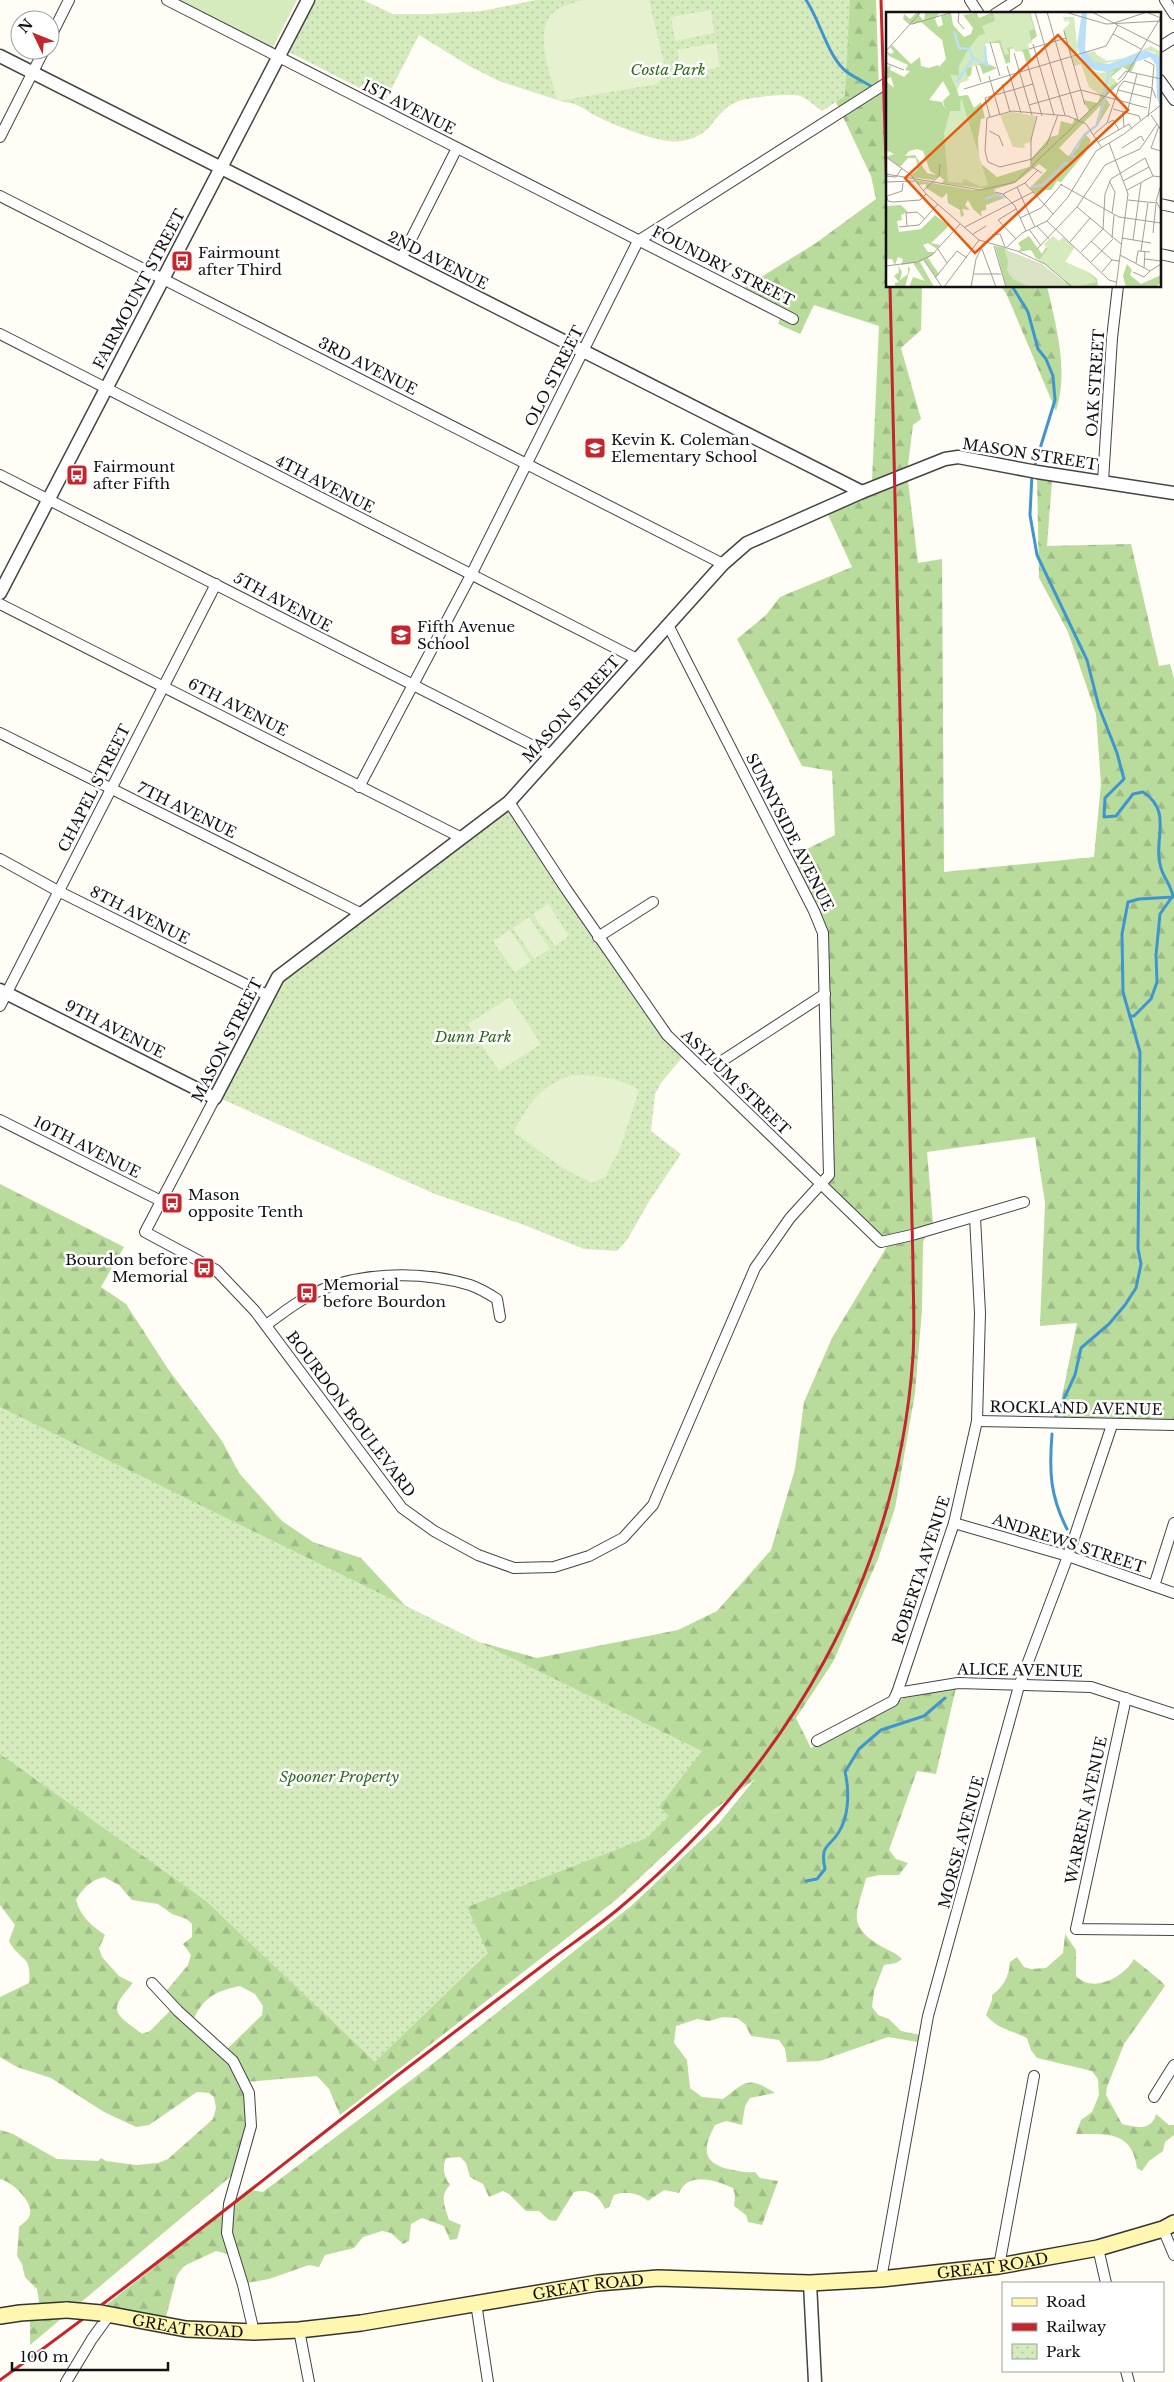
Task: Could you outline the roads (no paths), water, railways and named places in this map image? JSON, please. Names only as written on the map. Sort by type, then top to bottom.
[{"type":"main road","name":"GREAT ROAD","points":[[0,2316],[20,2312],[67,2310],[106,2314],[186,2329],[254,2332],[299,2330],[361,2323],[598,2283],[658,2278],[810,2283],[881,2279],[998,2266],[1098,2248],[1168,2226]]},
{"type":"street","points":[[60,18],[69,0]]},
{"type":"street","name":"1ST AVENUE","points":[[167,0],[638,240]]},
{"type":"street","name":"FAIRMOUNT STREET","points":[[0,593],[308,0]]},
{"type":"street","points":[[970,0],[978,12]]},
{"type":"street","points":[[998,12],[1017,0]]},
{"type":"street","points":[[1165,0],[1174,14]]},
{"type":"street","points":[[1162,46],[1174,38]]},
{"type":"street","name":"2ND AVENUE","points":[[0,56],[862,492]]},
{"type":"street","points":[[0,137],[39,60]]},
{"type":"street","points":[[638,240],[885,83]]},
{"type":"street","points":[[1162,83],[1174,100]]},
{"type":"street","points":[[401,259],[457,148]]},
{"type":"street","name":"3RD AVENUE","points":[[0,196],[161,280],[528,463],[723,564]]},
{"type":"street","name":"FOUNDRY STREET","points":[[638,240],[793,319]]},
{"type":"street","name":"OLO STREET","points":[[360,787],[528,463],[638,240]]},
{"type":"street","name":"OAK STREET","points":[[1102,481],[1112,338],[1118,288]]},
{"type":"street","name":"4TH AVENUE","points":[[0,334],[637,659]]},
{"type":"street","name":"MASON STREET","points":[[145,1232],[267,995],[278,978],[508,802],[723,564],[747,543],[862,492],[945,459],[958,458],[1174,492]]},
{"type":"street","name":"5TH AVENUE","points":[[0,475],[551,755]]},
{"type":"street","name":"CHAPEL STREET","points":[[0,1006],[3,991],[58,891],[216,584]]},
{"type":"street","name":"6TH AVENUE","points":[[0,604],[462,838]]},
{"type":"street","name":"SUNNYSIDE AVENUE","points":[[668,625],[814,911],[823,933],[829,1175],[820,1184]]},
{"type":"street","name":"7TH AVENUE","points":[[0,733],[362,914]]},
{"type":"street","name":"ASYLUM STREET","points":[[508,802],[598,937],[667,1035],[881,1242],[1024,1202]]},
{"type":"street","name":"8TH AVENUE","points":[[0,859],[58,891],[267,995]]},
{"type":"street","points":[[598,937],[652,902]]},
{"type":"street","name":"9TH AVENUE","points":[[3,991],[215,1098]]},
{"type":"street","points":[[705,1072],[825,994]]},
{"type":"street","name":"10TH AVENUE","points":[[0,1120],[161,1200]]},
{"type":"street","name":"BOURDON BOULEVARD","points":[[145,1232],[216,1270],[266,1325],[402,1508],[434,1531],[478,1555],[514,1568],[554,1568],[589,1556],[623,1538],[653,1505],[755,1268],[790,1218],[820,1184]]},
{"type":"street","name":"ROBERTA AVENUE","points":[[897,1693],[954,1523],[977,1422],[980,1313],[975,1217]]},
{"type":"street","points":[[266,1325],[307,1296],[349,1281],[391,1274],[432,1276],[472,1286],[498,1299],[500,1317]]},
{"type":"street","name":"ROCKLAND AVENUE","points":[[977,1422],[1174,1425]]},
{"type":"street","name":"MORSE AVENUE","points":[[881,2279],[928,2016],[1019,1686],[1068,1556],[1112,1425]]},
{"type":"street","name":"ANDREWS STREET","points":[[954,1523],[1068,1556],[1174,1593]]},
{"type":"street","points":[[1154,1586],[1174,1523]]},
{"type":"street","name":"ALICE AVENUE","points":[[897,1693],[958,1683],[1091,1687],[1174,1714]]},
{"type":"street","points":[[817,1741],[893,1701],[897,1693]]},
{"type":"street","name":"WARREN AVENUE","points":[[1126,1698],[1076,1929],[1174,1930]]},
{"type":"street","points":[[152,1983],[178,2011],[233,2061],[249,2093],[251,2126],[229,2204],[228,2233],[254,2332]]},
{"type":"street","points":[[1154,2097],[1174,2064]]},
{"type":"street","points":[[998,2266],[1034,2076]]},
{"type":"street","points":[[1168,2226],[1174,2255]]},
{"type":"street","points":[[1098,2248],[1106,2282]]},
{"type":"street","points":[[810,2283],[815,2382]]},
{"type":"street","points":[[476,2303],[488,2382]]},
{"type":"street","points":[[66,2382],[106,2314]]},
{"type":"street","points":[[299,2330],[309,2382]]},
{"type":"waterway","points":[[806,0],[829,48],[840,66],[874,88]]},
{"type":"waterway","points":[[1013,288],[1028,312],[1038,349],[1046,359],[1053,376],[1055,400],[1034,468]]},
{"type":"waterway","points":[[1032,474],[1030,515],[1037,555],[1087,660],[1099,707],[1117,753],[1124,779],[1105,798],[1104,817],[1116,816],[1133,794],[1143,792],[1152,800],[1158,809],[1160,818],[1159,858],[1161,868],[1173,897],[1139,899],[1128,902],[1122,934],[1123,992],[1140,1052],[1138,1249],[1141,1264],[1136,1288],[1109,1324],[1081,1348],[1075,1375],[1056,1416]]},
{"type":"waterway","points":[[1130,1016],[1134,1016],[1151,999],[1157,982],[1156,955],[1160,914],[1172,897]]},
{"type":"waterway","points":[[1052,1434],[1052,1483],[1057,1505],[1067,1529]]},
{"type":"waterway","points":[[806,1881],[817,1879],[825,1869],[825,1849],[838,1833],[846,1813],[848,1792],[845,1772],[859,1749],[881,1730],[924,1716],[945,1698]]},
{"type":"railway","points":[[881,0],[886,165]]},
{"type":"railway","points":[[0,2380],[151,2267],[436,2046],[605,1920],[683,1850],[736,1791],[784,1728],[825,1660],[858,1589],[885,1515],[903,1437],[914,1345],[890,288]]},
{"type":"place","name":"Fairmount after Third","points":[[182,261]]},
{"type":"place","name":"Kevin K. Coleman Elementary School","points":[[595,448]]},
{"type":"place","name":"Fairmount after Fifth","points":[[77,475]]},
{"type":"place","name":"Fifth Avenue School","points":[[401,635]]},
{"type":"place","name":"Mason opposite Tenth","points":[[172,1203]]},
{"type":"place","name":"Bourdon before Memorial","points":[[204,1268]]},
{"type":"place","name":"Memorial before Bourdon","points":[[307,1293]]},
{"type":"park label","name":"Costa Park","points":[[668,69]]},
{"type":"park label","name":"Dunn Park","points":[[473,1036]]},
{"type":"park label","name":"Spooner Property","points":[[339,1776]]}]
